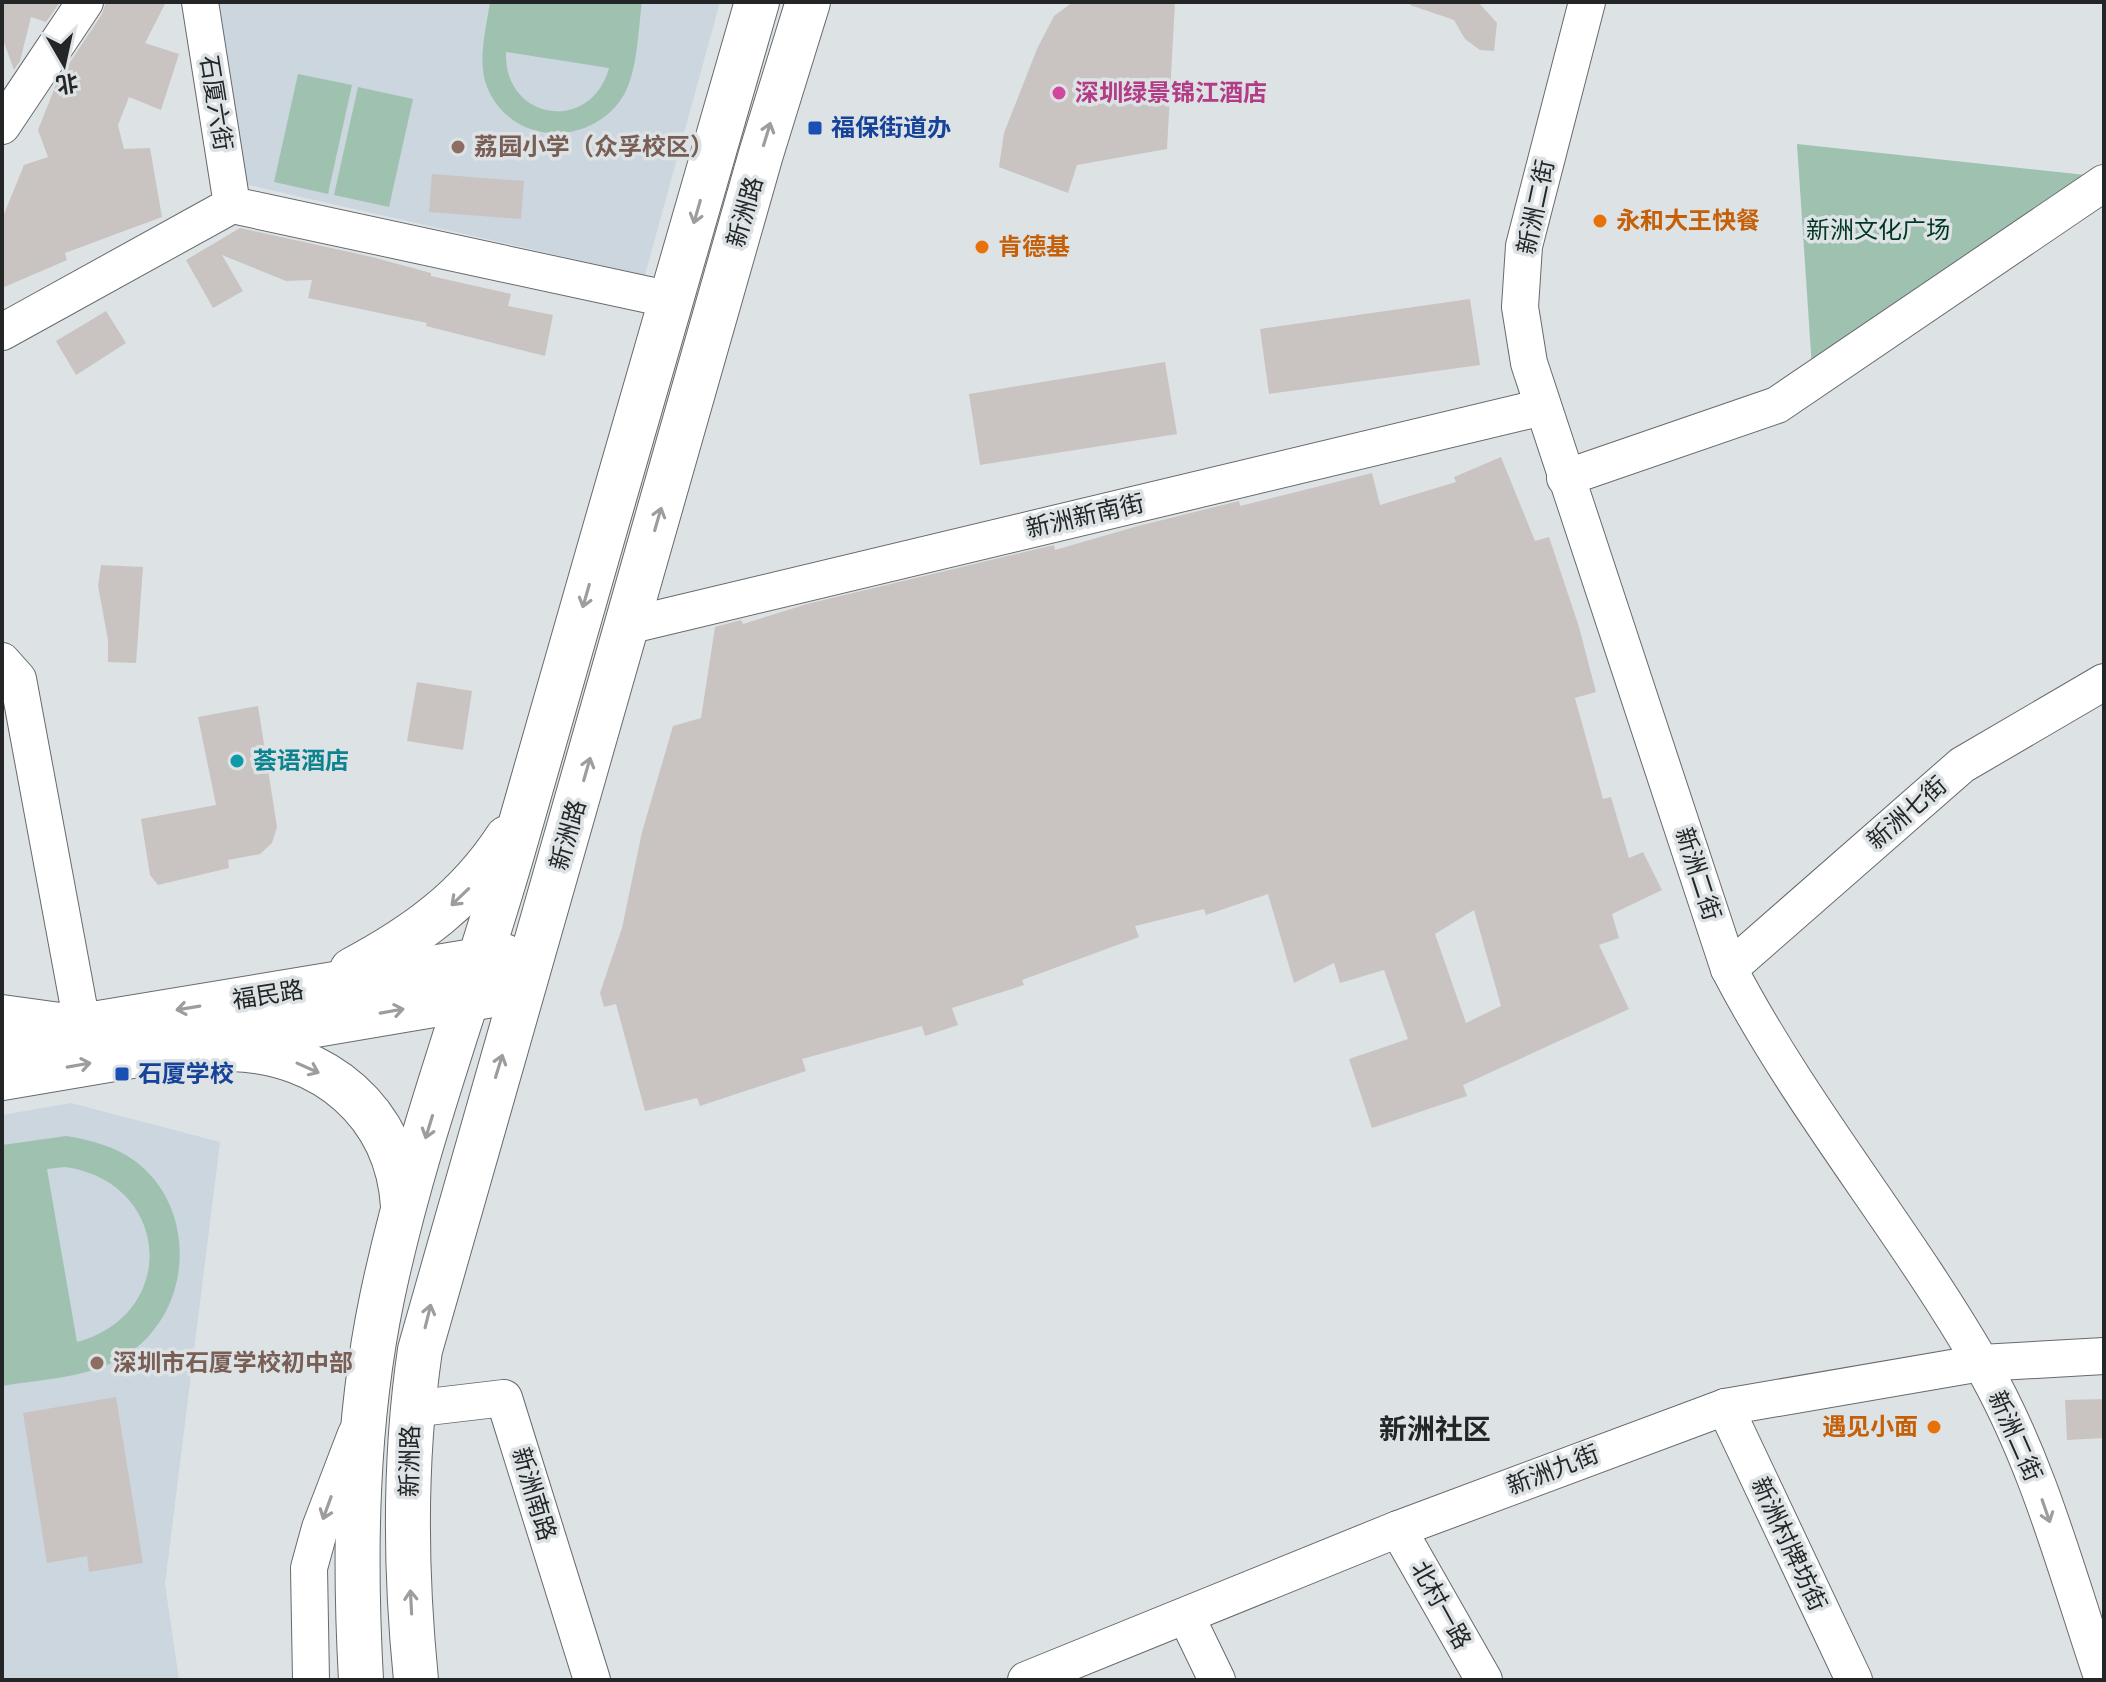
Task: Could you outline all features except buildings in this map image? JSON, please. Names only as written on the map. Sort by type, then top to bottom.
[{"type":"main road","name":"新洲路","points":[[361,1680],[357,1562],[368,1392],[382,1299],[404,1213],[524,812],[757,2]]},
{"type":"main road","name":"新洲路","points":[[416,1680],[409,1563],[413,1394],[435,1289],[756,169],[808,2]]},
{"type":"main road","points":[[293,992],[351,970],[396,946],[439,917],[470,887],[524,812]]},
{"type":"main road","name":"福民路","points":[[2,1039],[293,992],[474,979],[528,971]]},
{"type":"main road","name":"福民路","points":[[2,1078],[177,1048],[474,979]]},
{"type":"main road","points":[[177,1048],[237,1049],[282,1056],[332,1079],[355,1097],[377,1122],[394,1151],[402,1179],[404,1213]]},
{"type":"main road","points":[[368,1392],[413,1394]]},
{"type":"street","points":[[2,126],[85,2]]},
{"type":"street","name":"石厦六街","points":[[200,2],[232,205]]},
{"type":"street","name":"新洲二街","points":[[1587,2],[1524,246],[1520,307],[1529,363],[1729,969],[1754,1014],[1981,1363],[2033,1476],[2103,1680]]},
{"type":"street","points":[[1565,478],[1777,405],[2104,183]]},
{"type":"street","points":[[2,332],[232,205],[672,300]]},
{"type":"street","name":"新洲新南街","points":[[627,626],[1543,407]]},
{"type":"street","points":[[2,661],[18,679],[82,1024],[2,1013]]},
{"type":"street","name":"新洲七街","points":[[1729,969],[1962,765],[2104,682]]},
{"type":"street","name":"新洲九街","points":[[1026,1680],[1398,1529],[1725,1407],[1981,1363],[2104,1356]]},
{"type":"street","points":[[311,1680],[309,1568],[368,1392]]},
{"type":"street","name":"新洲南路","points":[[413,1394],[504,1398],[592,1680]]},
{"type":"street","name":"新洲村牌坊街","points":[[1725,1407],[1854,1680]]},
{"type":"street","name":"北村一路","points":[[1398,1529],[1484,1680]]},
{"type":"street","points":[[1186,1616],[1217,1680]]},
{"type":"shaded area","name":"荔园小学（众孚校区）","points":[[209,2],[720,2],[645,275],[244,184]]},
{"type":"shaded area","name":"深圳市石厦学校初中部","points":[[71,1103],[220,1142],[165,1584],[179,1680],[2,1680],[2,1115]]},
{"type":"green space","points":[[490,2],[642,2],[629,83],[611,111],[575,131],[554,133],[534,130],[515,121],[499,107],[487,87],[482,56]],"holes":[[[506,52],[609,68],[599,89],[585,103],[568,110],[550,111],[533,105],[519,93],[509,76]]]},
{"type":"green space","points":[[298,74],[352,85],[328,194],[274,182]]},
{"type":"green space","points":[[358,87],[413,99],[389,207],[334,195]]},
{"type":"green space","name":"新洲文化广场","points":[[1797,144],[2095,176],[1812,368]]},
{"type":"green space","points":[[66,1136],[102,1144],[135,1161],[156,1181],[170,1206],[178,1232],[180,1260],[175,1288],[165,1314],[148,1337],[112,1363],[66,1376],[2,1386],[2,1145]],"holes":[[[65,1167],[100,1178],[126,1197],[143,1222],[149,1250],[146,1278],[133,1305],[110,1327],[77,1342],[47,1169]]]},
{"type":"place","name":"深圳绿景锦江酒店","points":[[1059,93]]},
{"type":"place","name":"福保街道办","points":[[815,128]]},
{"type":"place","name":"荔园小学（众孚校区）","points":[[458,147]]},
{"type":"place","name":"永和大王快餐","points":[[1600,221]]},
{"type":"place","name":"肯德基","points":[[982,247]]},
{"type":"place","name":"荟语酒店","points":[[237,761]]},
{"type":"place","name":"石厦学校","points":[[122,1074]]},
{"type":"place","name":"深圳市石厦学校初中部","points":[[97,1363]]},
{"type":"place","name":"遇见小面","points":[[1934,1427]]},
{"type":"district","name":"新洲社区","points":[[1435,1429]]}]
